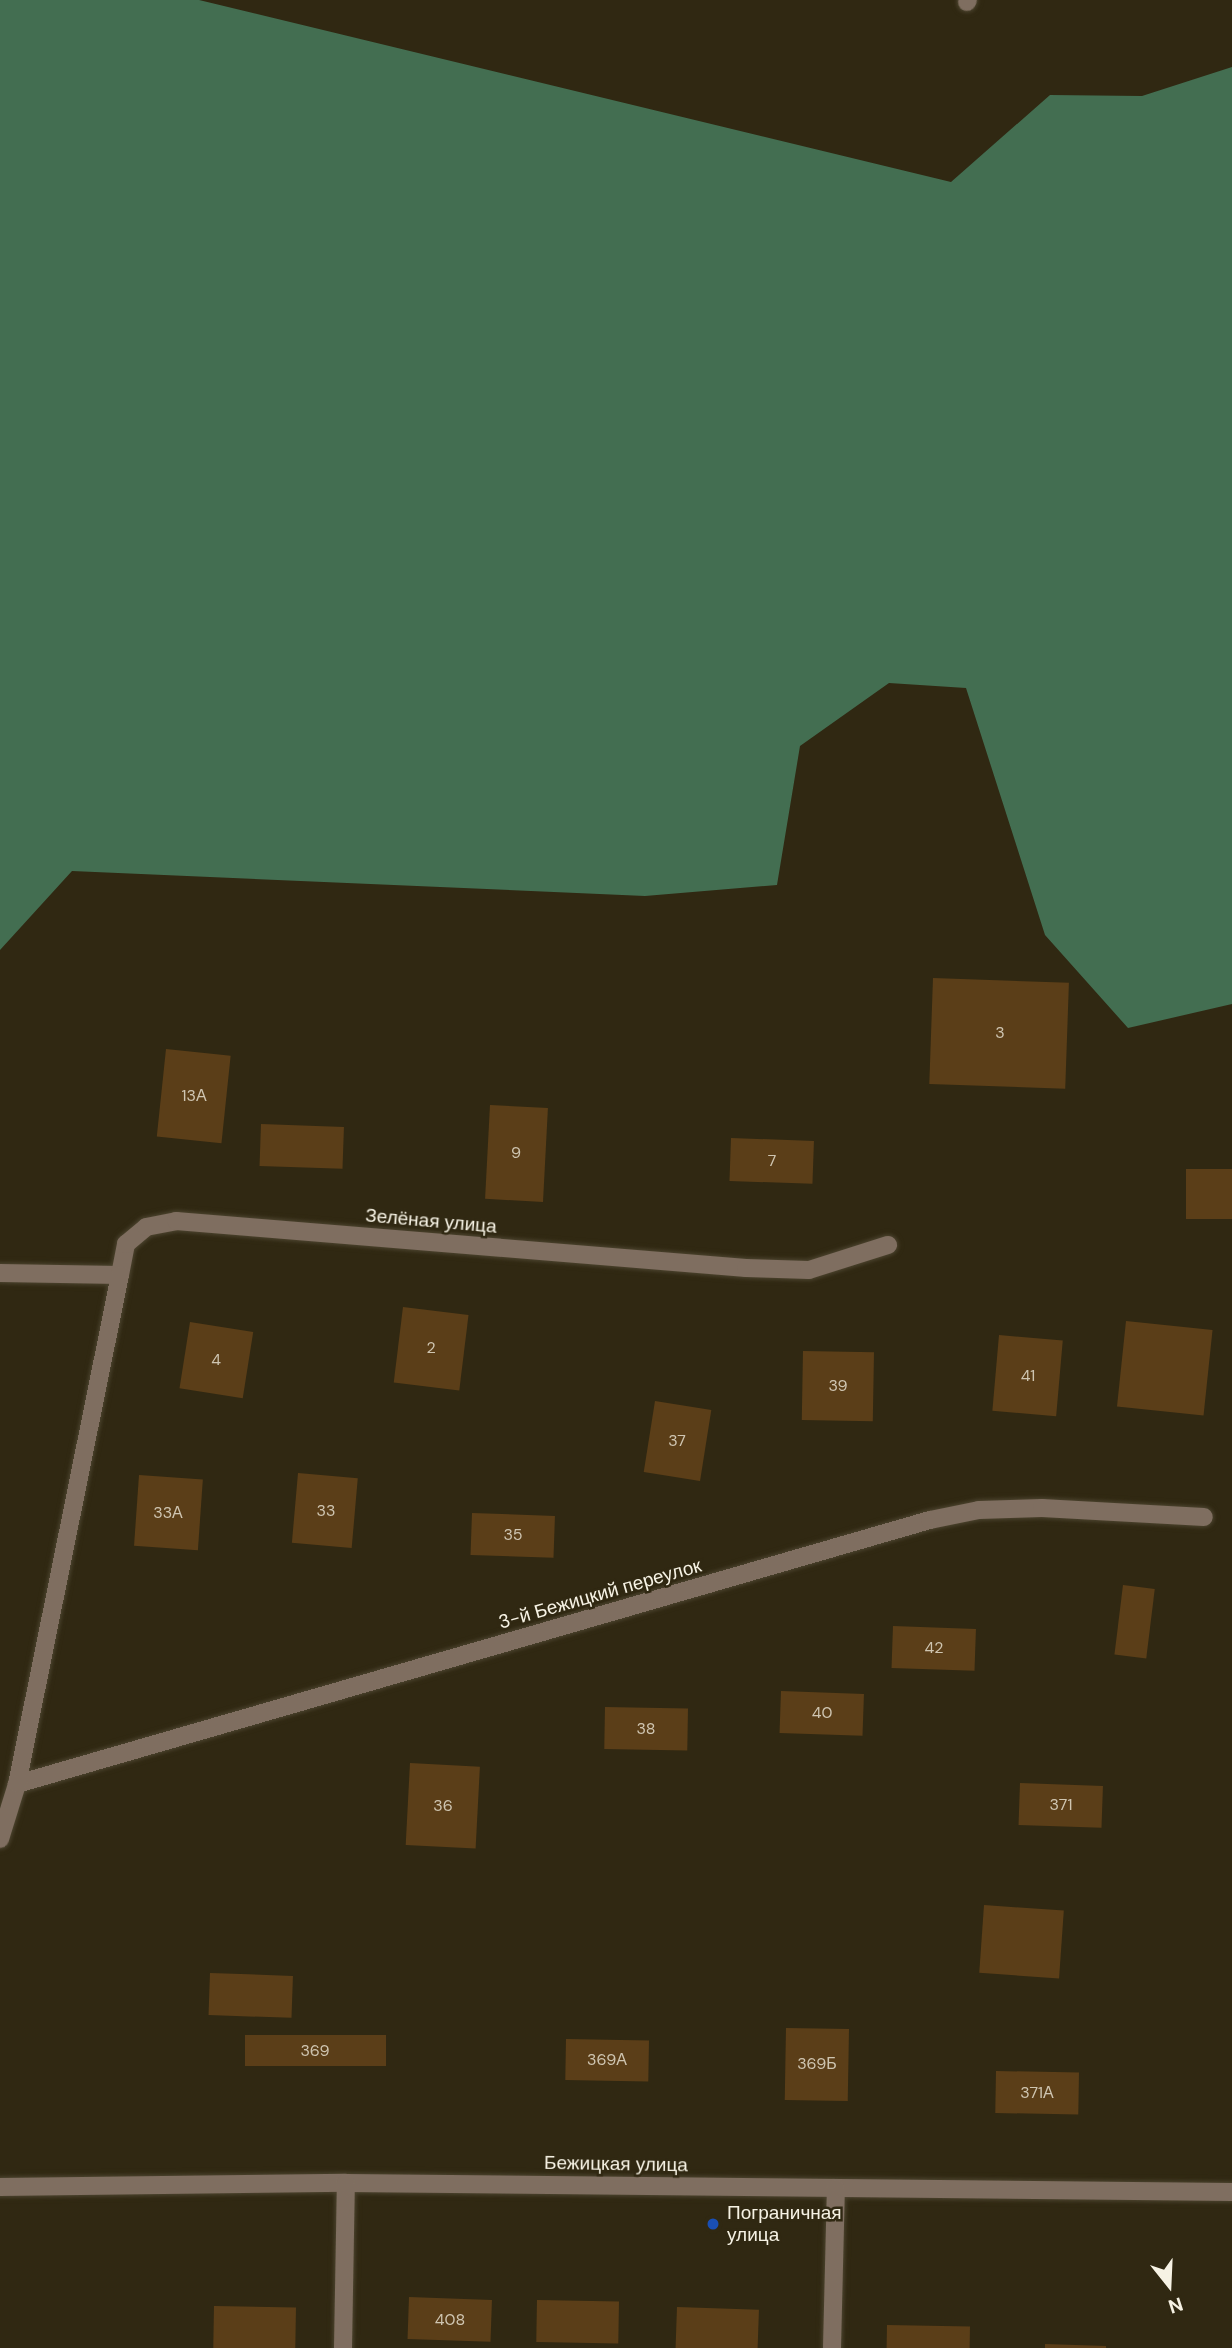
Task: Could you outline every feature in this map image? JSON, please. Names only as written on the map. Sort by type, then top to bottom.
[{"type":"street","name":"Зелёная улица","points":[[0,1839],[17,1784],[126,1244],[146,1227],[176,1220],[746,1268],[809,1270],[888,1245]]},
{"type":"street","points":[[0,1273],[120,1275]]},
{"type":"street","name":"3-й Бежицкий переулок","points":[[17,1784],[930,1520],[979,1510],[1042,1508],[1204,1517]]},
{"type":"street","points":[[343,2348],[346,2183]]},
{"type":"street","name":"Бежицкая улица","points":[[0,2187],[346,2183],[1232,2192]]},
{"type":"street","points":[[832,2348],[836,2188]]},
{"type":"green space","points":[[0,0],[199,0],[951,182],[1050,95],[1142,96],[1232,67],[1232,1004],[1128,1028],[1045,935],[966,688],[889,683],[800,746],[777,885],[645,896],[72,871],[0,950]]},
{"type":"building","points":[[933,978],[1069,983],[1065,1089],[929,1084]]},
{"type":"building","points":[[166,1049],[231,1056],[221,1143],[157,1137]]},
{"type":"building","points":[[490,1105],[548,1108],[543,1202],[485,1199]]},
{"type":"building","points":[[261,1124],[344,1127],[342,1169],[260,1166]]},
{"type":"building","points":[[731,1138],[814,1141],[812,1184],[729,1181]]},
{"type":"building","points":[[1186,1169],[1232,1169],[1232,1219],[1186,1219]]},
{"type":"building","points":[[403,1307],[469,1315],[459,1390],[394,1382]]},
{"type":"building","points":[[1126,1321],[1213,1330],[1204,1416],[1117,1407]]},
{"type":"building","points":[[190,1322],[253,1332],[243,1398],[180,1388]]},
{"type":"building","points":[[999,1335],[1063,1341],[1056,1416],[992,1411]]},
{"type":"building","points":[[803,1351],[874,1352],[873,1421],[802,1420]]},
{"type":"building","points":[[655,1401],[711,1410],[700,1481],[644,1472]]},
{"type":"building","points":[[298,1473],[358,1478],[352,1548],[292,1543]]},
{"type":"building","points":[[139,1475],[203,1479],[198,1550],[134,1546]]},
{"type":"building","points":[[472,1513],[555,1516],[553,1558],[471,1555]]},
{"type":"building","points":[[1123,1585],[1155,1589],[1146,1658],[1114,1654]]},
{"type":"building","points":[[893,1626],[976,1629],[974,1671],[892,1668]]},
{"type":"building","points":[[781,1691],[864,1694],[862,1736],[780,1733]]},
{"type":"building","points":[[605,1707],[688,1708],[687,1750],[604,1749]]},
{"type":"building","points":[[410,1763],[480,1767],[476,1849],[406,1845]]},
{"type":"building","points":[[1020,1783],[1103,1786],[1101,1828],[1019,1825]]},
{"type":"building","points":[[984,1905],[1064,1911],[1059,1978],[979,1973]]},
{"type":"building","points":[[210,1973],[293,1976],[291,2018],[209,2015]]},
{"type":"building","points":[[786,2028],[849,2029],[848,2101],[785,2100]]},
{"type":"building","points":[[245,2035],[386,2035],[386,2066],[245,2066]]},
{"type":"building","points":[[566,2039],[649,2040],[648,2081],[565,2080]]},
{"type":"building","points":[[996,2071],[1079,2072],[1078,2114],[995,2113]]},
{"type":"building","points":[[409,2297],[492,2300],[490,2342],[408,2339]]},
{"type":"building","points":[[537,2300],[619,2301],[618,2343],[536,2342]]},
{"type":"building","points":[[214,2306],[296,2307],[295,2348],[213,2348]]},
{"type":"building","points":[[677,2307],[759,2310],[758,2348],[676,2348]]},
{"type":"building","points":[[887,2325],[970,2326],[970,2348],[887,2348]]},
{"type":"building","points":[[1045,2344],[1106,2346],[1106,2348],[1045,2348]]},
{"type":"place","name":"Пограничная улица","points":[[713,2224]]}]
